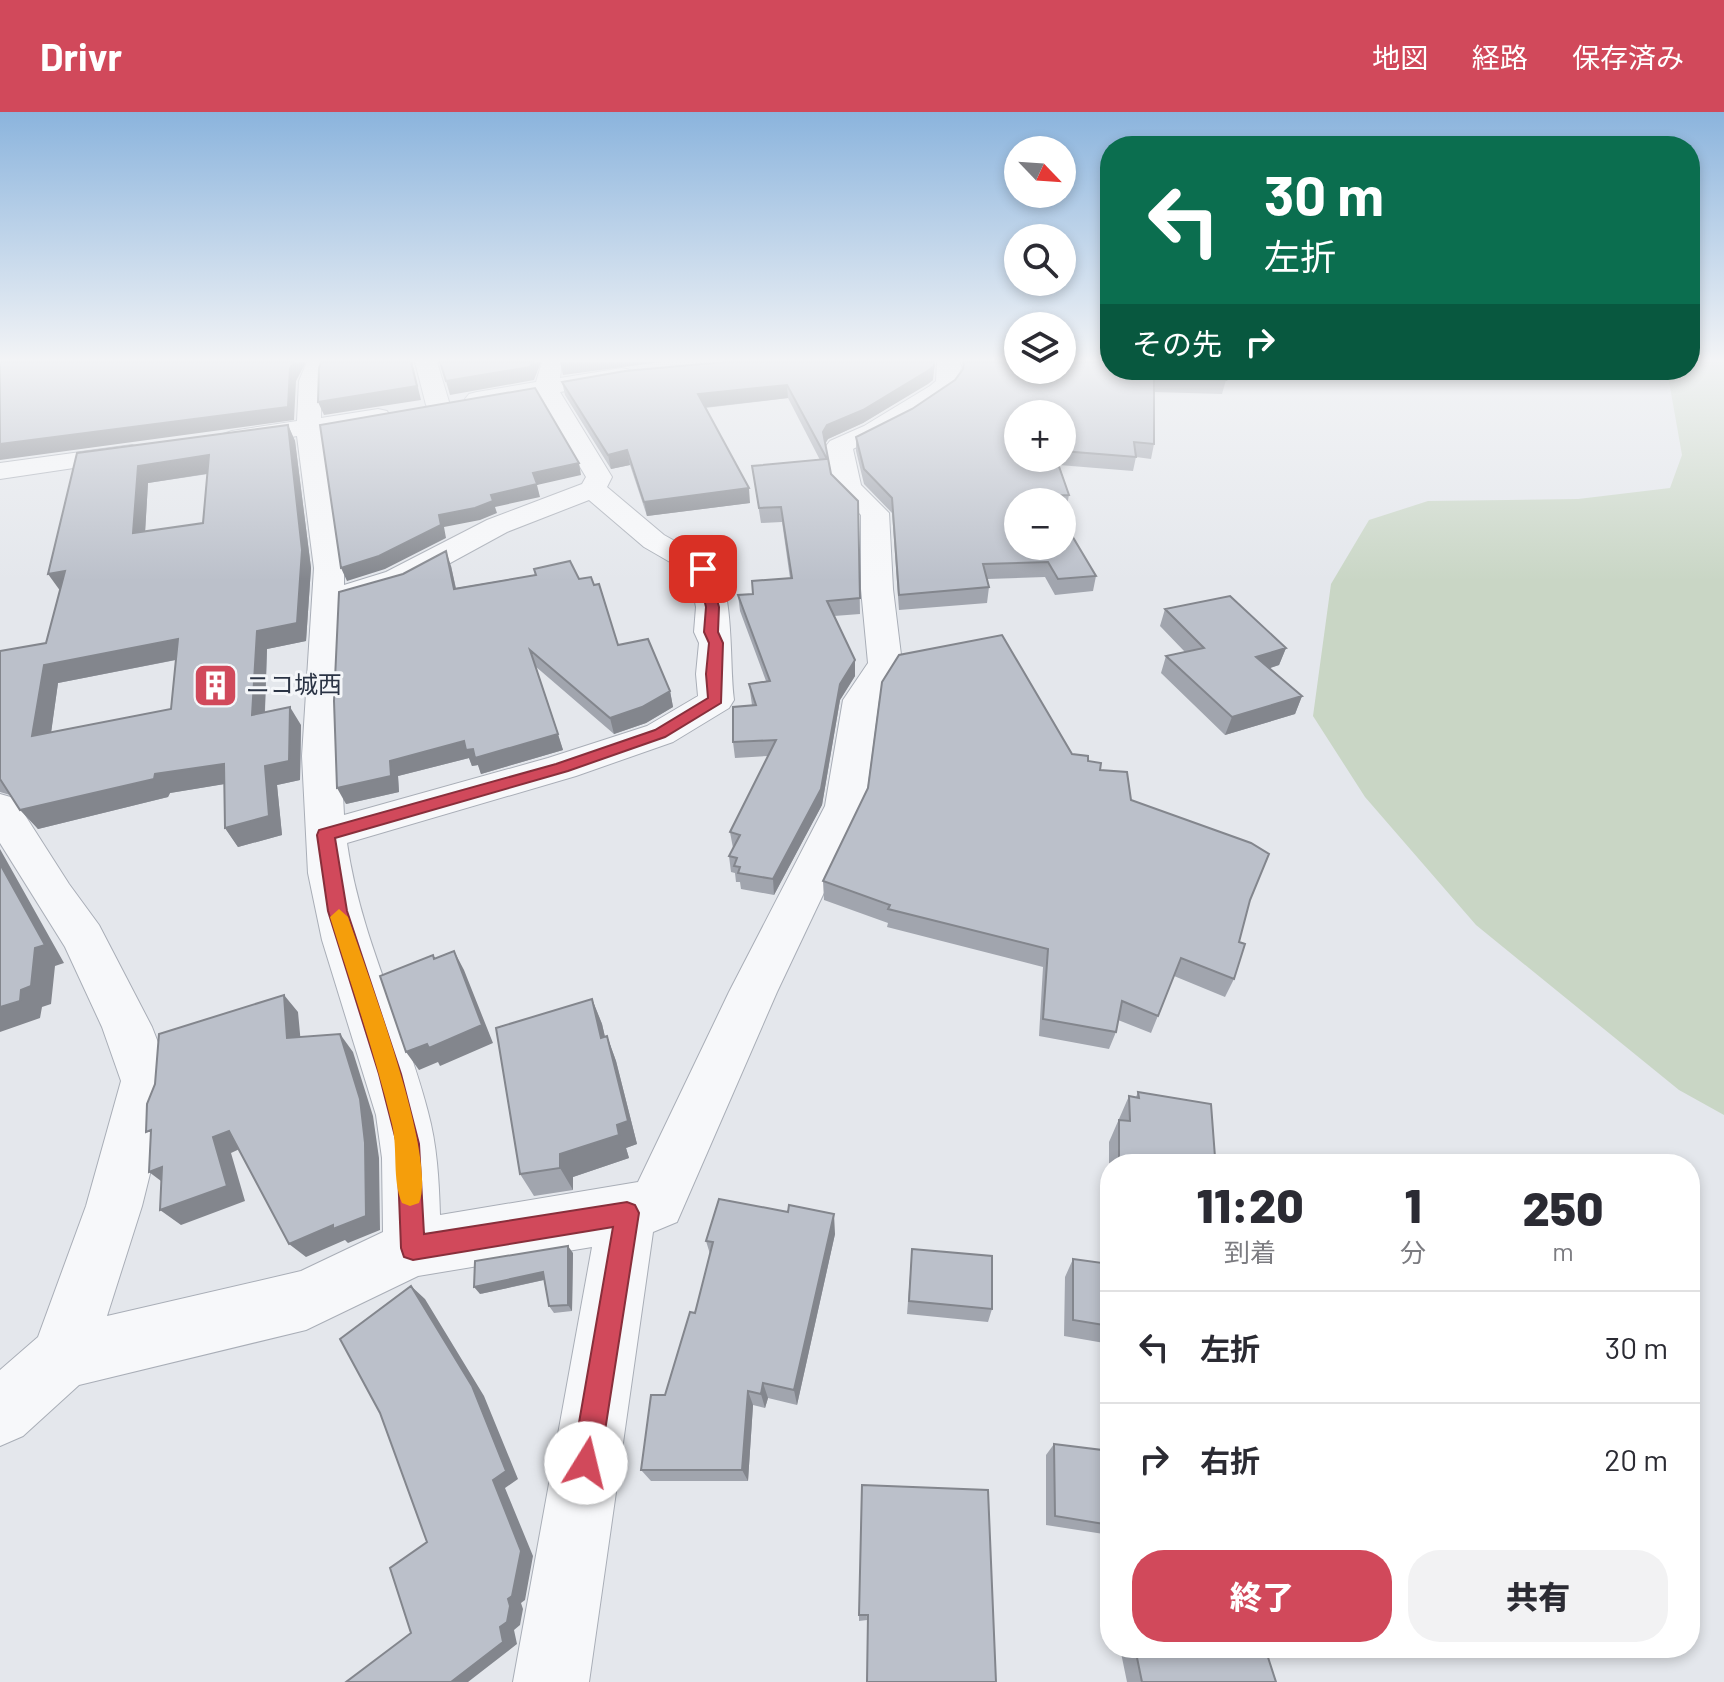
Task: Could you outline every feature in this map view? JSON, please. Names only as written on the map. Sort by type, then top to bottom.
[{"type":"street","points":[[201,444],[264,435]]},
{"type":"street","points":[[310,435],[329,568],[321,682],[325,835],[337,911],[390,1074],[408,1144],[413,1248]]},
{"type":"street","points":[[327,600],[397,579],[497,526],[593,489],[599,477],[578,435]]},
{"type":"street","points":[[0,1413],[62,1358],[306,1300],[413,1248],[627,1213],[657,1203],[753,992],[845,806],[861,700],[885,663],[877,589],[875,513],[848,488],[840,462],[839,446],[863,435]]},
{"type":"street","points":[[0,471],[154,450]]},
{"type":"street","points":[[325,835],[562,767],[660,734],[716,700],[713,674],[716,643],[711,632],[712,607],[703,569],[654,541],[593,489]]},
{"type":"street","points":[[0,808],[53,896],[83,938],[127,1027],[147,1081],[114,1206],[62,1358]]},
{"type":"street","points":[[551,1682],[627,1213]]},
{"type":"green space","points":[[1679,435],[1724,435],[1724,1115],[1679,1090],[1476,925],[1365,797],[1313,716],[1331,584],[1369,520],[1428,501],[1578,499],[1670,488],[1682,455]]},
{"type":"building","points":[[0,435],[68,435],[0,444]]},
{"type":"building","points":[[211,435],[289,435],[302,550],[297,623],[257,631],[252,715],[290,707],[289,761],[265,766],[269,816],[225,828],[224,764],[155,774],[154,779],[20,810],[0,779],[0,651],[46,643],[65,571],[48,574],[77,453]],"holes":[[[209,455],[203,523],[133,533],[138,466]],[[178,639],[171,709],[32,736],[44,665]]]},
{"type":"building","points":[[322,435],[563,435],[579,463],[533,473],[537,484],[491,495],[493,501],[475,508],[439,515],[441,525],[379,556],[341,568]]},
{"type":"building","points":[[596,435],[720,435],[749,488],[644,502],[627,450],[608,455]]},
{"type":"building","points":[[814,435],[824,435],[831,474],[858,501],[860,598],[827,601],[855,660],[840,684],[821,789],[773,879],[738,873],[740,867],[734,866],[737,858],[729,856],[740,835],[730,832],[776,740],[733,742],[733,707],[756,705],[749,684],[770,681],[738,595],[753,594],[752,581],[792,578],[781,507],[759,508],[752,466],[827,459]]},
{"type":"building","points":[[859,435],[1004,435],[1004,472],[1061,472],[1067,488],[1004,488],[1004,560],[1076,560],[1076,542],[1096,576],[1058,579],[1048,562],[983,564],[989,587],[899,595],[892,498],[864,469],[856,437]]},
{"type":"building","points":[[1076,435],[1154,435],[1154,444],[1134,442],[1136,457],[1076,452]]},
{"type":"building","points":[[446,551],[454,589],[536,575],[534,569],[570,561],[579,579],[591,577],[594,585],[599,584],[618,645],[648,639],[670,691],[642,707],[610,718],[530,650],[558,734],[475,758],[473,749],[466,750],[464,741],[390,761],[391,776],[337,788],[334,701],[339,592],[403,574]]},
{"type":"building","points":[[1230,596],[1286,648],[1256,657],[1302,696],[1232,717],[1166,656],[1204,648],[1165,609]]},
{"type":"building","points":[[1002,635],[1072,754],[1088,756],[1088,761],[1101,763],[1100,770],[1127,772],[1131,800],[1251,843],[1269,854],[1250,900],[1239,942],[1245,944],[1234,979],[1181,958],[1158,1016],[1122,1001],[1116,1032],[1043,1019],[1048,949],[888,909],[890,905],[823,881],[868,788],[882,682],[899,655]]},
{"type":"building","points":[[0,864],[45,945],[35,948],[31,986],[21,990],[20,1001],[0,1007]]},
{"type":"building","points":[[454,951],[482,1025],[429,1048],[427,1044],[406,1052],[380,976],[433,955],[434,959]]},
{"type":"building","points":[[284,995],[287,1038],[340,1034],[360,1099],[365,1143],[366,1216],[333,1229],[333,1225],[289,1244],[229,1131],[213,1137],[227,1186],[160,1210],[162,1167],[149,1172],[151,1130],[146,1132],[147,1104],[155,1084],[159,1034]]},
{"type":"building","points":[[592,999],[601,1038],[607,1036],[628,1121],[617,1125],[619,1135],[560,1154],[560,1168],[520,1174],[496,1028]]},
{"type":"building","points":[[1138,1092],[1211,1104],[1215,1154],[1119,1154],[1119,1120],[1130,1121],[1129,1096],[1139,1098]]},
{"type":"building","points":[[719,1199],[788,1212],[789,1205],[834,1214],[794,1390],[763,1383],[761,1394],[748,1391],[742,1470],[641,1470],[651,1395],[665,1395],[690,1312],[695,1313],[713,1242],[706,1241]]},
{"type":"building","points":[[568,1246],[568,1305],[549,1306],[543,1272],[474,1287],[475,1261]]},
{"type":"building","points":[[912,1249],[992,1256],[992,1309],[909,1301]]},
{"type":"building","points":[[1073,1259],[1100,1263],[1100,1324],[1073,1320]]},
{"type":"building","points":[[411,1286],[472,1386],[506,1471],[493,1480],[521,1551],[512,1596],[508,1599],[507,1622],[500,1627],[503,1642],[451,1682],[346,1682],[411,1633],[390,1568],[427,1542],[380,1413],[340,1339]]},
{"type":"building","points":[[1054,1444],[1100,1450],[1100,1523],[1055,1516]]},
{"type":"building","points":[[862,1485],[988,1490],[996,1682],[867,1682],[868,1615],[859,1615]]},
{"type":"building","points":[[1137,1658],[1268,1658],[1276,1682],[1142,1682]]},
{"type":"slow traffic","points":[[339,917],[396,1097],[408,1144],[410,1195]]},
{"type":"place","name":"ニコ城西","points":[[215,685]]},
{"type":"route","points":[[586,1463],[627,1213],[413,1248],[408,1144],[390,1074],[337,911],[325,835],[562,767],[660,734],[716,700],[713,674],[716,643],[711,632],[712,607],[703,569]]}]
